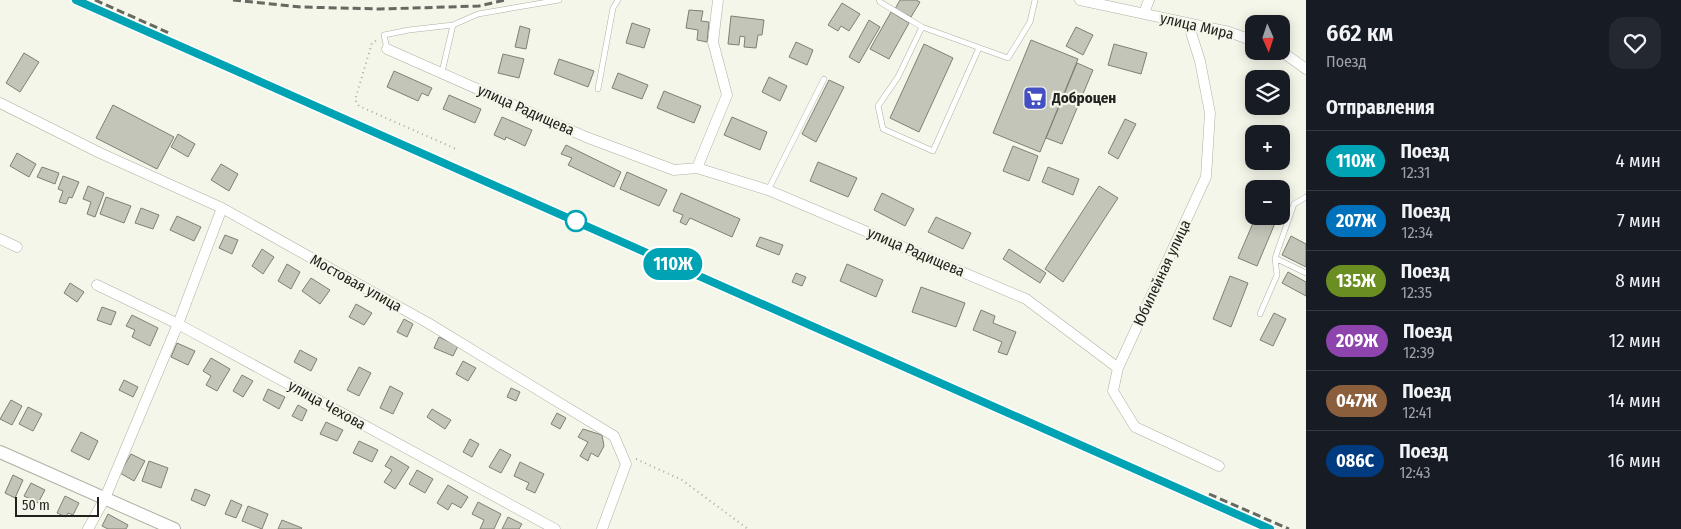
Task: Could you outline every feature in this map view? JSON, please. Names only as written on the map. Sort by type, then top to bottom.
[{"type":"street","points":[[697,168],[727,95],[713,42],[718,0]]},
{"type":"street","name":"улица Мира","points":[[1080,0],[1228,32],[1245,38]]},
{"type":"street","points":[[1144,13],[1149,0]]},
{"type":"street","name":"Юбилейная улица","points":[[1188,23],[1200,61],[1210,113],[1206,177],[1118,368],[1113,391],[1135,427],[1219,466]]},
{"type":"street","name":"улица Радищева","points":[[387,49],[594,140],[674,170],[697,168],[768,190],[1026,299],[1118,368]]},
{"type":"street","points":[[1290,57],[1306,69]]},
{"type":"street","name":"Мостовая улица","points":[[0,103],[100,153],[222,208],[428,323],[614,436],[621,452]]},
{"type":"street","points":[[88,529],[105,498],[178,324],[222,208]]},
{"type":"street","points":[[0,239],[17,247]]},
{"type":"street","name":"улица Чехова","points":[[98,285],[178,324],[555,529]]},
{"type":"street","points":[[0,452],[174,529]]},
{"type":"street","points":[[602,529],[626,464],[621,452]]},
{"type":"lane","points":[[387,49],[384,35],[453,25],[478,14],[559,0]]},
{"type":"lane","points":[[598,89],[612,8],[618,0]]},
{"type":"lane","points":[[879,0],[922,27],[1008,58],[1030,22],[1035,0]]},
{"type":"lane","points":[[442,72],[453,25]]},
{"type":"lane","points":[[922,27],[898,77],[878,106],[883,129],[933,151],[979,48]]},
{"type":"lane","points":[[768,190],[824,80]]},
{"type":"lane","points":[[1260,314],[1277,275],[1275,258],[1294,204],[1306,197]]},
{"type":"lane","points":[[1275,258],[1306,273]]},
{"type":"path","points":[[384,35],[372,43],[356,91],[355,100],[359,106],[456,149]]},
{"type":"path","points":[[621,452],[682,480],[748,529]]},
{"type":"building","points":[[900,0],[916,0],[920,2],[911,17],[895,9]]},
{"type":"building","points":[[842,3],[860,14],[849,31],[841,26],[838,31],[828,25]]},
{"type":"building","points":[[689,10],[703,11],[701,21],[709,22],[707,42],[697,40],[698,30],[686,28]]},
{"type":"building","points":[[891,12],[909,23],[889,59],[870,49]]},
{"type":"building","points":[[731,16],[764,20],[762,35],[758,35],[756,48],[744,47],[745,37],[740,36],[739,45],[728,44]]},
{"type":"building","points":[[869,20],[880,27],[859,63],[849,57]]},
{"type":"building","points":[[632,23],[650,29],[644,48],[626,43]]},
{"type":"building","points":[[520,26],[530,29],[526,49],[515,47]]},
{"type":"building","points":[[1076,27],[1093,35],[1083,55],[1066,46]]},
{"type":"building","name":"Доброцен","points":[[1031,40],[1078,59],[1040,152],[993,133]]},
{"type":"building","points":[[796,42],[813,50],[807,65],[789,57]]},
{"type":"building","points":[[924,44],[953,58],[919,132],[890,118]]},
{"type":"building","points":[[1114,44],[1147,53],[1141,74],[1108,65]]},
{"type":"building","points":[[24,53],[39,62],[20,92],[6,83]]},
{"type":"building","points":[[503,54],[524,59],[519,78],[498,73]]},
{"type":"building","points":[[559,59],[594,71],[588,87],[554,74]]},
{"type":"building","points":[[1077,63],[1093,70],[1062,144],[1046,138]]},
{"type":"building","points":[[394,71],[432,88],[428,96],[422,93],[418,101],[387,87]]},
{"type":"building","points":[[618,73],[648,85],[642,99],[612,88]]},
{"type":"building","points":[[769,77],[787,86],[780,101],[762,92]]},
{"type":"building","points":[[829,80],[844,87],[816,142],[802,134]]},
{"type":"building","points":[[664,91],[701,106],[694,123],[657,108]]},
{"type":"building","points":[[449,95],[481,109],[475,123],[443,109]]},
{"type":"building","points":[[113,105],[174,137],[157,169],[96,138]]},
{"type":"building","points":[[502,117],[532,130],[525,146],[506,137],[505,140],[494,135]]},
{"type":"building","points":[[732,117],[767,132],[760,150],[724,135]]},
{"type":"building","points":[[1125,119],[1136,124],[1118,159],[1108,153]]},
{"type":"building","points":[[178,134],[195,144],[188,157],[171,147]]},
{"type":"building","points":[[566,145],[621,172],[614,187],[568,165],[572,158],[561,154]]},
{"type":"building","points":[[1013,146],[1038,156],[1029,181],[1003,171]]},
{"type":"building","points":[[17,153],[36,164],[29,177],[10,166]]},
{"type":"building","points":[[818,162],[857,178],[848,197],[810,181]]},
{"type":"building","points":[[221,164],[238,174],[229,191],[211,180]]},
{"type":"building","points":[[42,167],[59,173],[55,184],[37,177]]},
{"type":"building","points":[[1048,167],[1079,179],[1073,195],[1042,182]]},
{"type":"building","points":[[627,172],[667,190],[659,206],[620,189]]},
{"type":"building","points":[[63,176],[79,182],[72,198],[69,197],[66,204],[59,202],[63,191],[58,189]]},
{"type":"building","points":[[88,186],[104,193],[95,217],[87,214],[91,202],[83,199]]},
{"type":"building","points":[[1099,186],[1118,198],[1063,282],[1045,269]]},
{"type":"building","points":[[681,193],[740,219],[732,237],[690,218],[686,225],[680,222],[683,215],[673,211]]},
{"type":"building","points":[[882,193],[914,209],[905,226],[874,210]]},
{"type":"building","points":[[106,197],[131,206],[124,223],[100,214]]},
{"type":"building","points":[[141,208],[159,215],[153,229],[135,223]]},
{"type":"building","points":[[177,216],[201,227],[194,241],[170,230]]},
{"type":"building","points":[[936,217],[971,233],[963,249],[928,232]]},
{"type":"building","points":[[1252,225],[1274,225],[1257,266],[1238,258]]},
{"type":"building","points":[[225,235],[238,240],[232,254],[219,248]]},
{"type":"building","points":[[1291,236],[1306,244],[1306,267],[1282,255]]},
{"type":"building","points":[[760,237],[783,245],[779,255],[756,246]]},
{"type":"building","points":[[262,249],[274,257],[263,274],[252,266]]},
{"type":"building","points":[[1009,249],[1046,273],[1040,283],[1003,259]]},
{"type":"building","points":[[287,264],[300,272],[291,289],[278,281]]},
{"type":"building","points":[[847,264],[883,280],[876,297],[840,281]]},
{"type":"building","points":[[1288,272],[1306,282],[1306,296],[1282,283]]},
{"type":"building","points":[[796,273],[806,277],[802,286],[792,282]]},
{"type":"building","points":[[1230,276],[1248,283],[1231,327],[1213,319]]},
{"type":"building","points":[[311,278],[330,290],[320,304],[302,291]]},
{"type":"building","points":[[70,283],[84,292],[77,302],[64,293]]},
{"type":"building","points":[[921,287],[965,303],[956,327],[912,312]]},
{"type":"building","points":[[356,304],[372,313],[364,325],[349,317]]},
{"type":"building","points":[[102,307],[116,312],[111,325],[97,320]]},
{"type":"building","points":[[981,310],[995,316],[993,323],[1016,332],[1007,355],[998,352],[1002,342],[973,330]]},
{"type":"building","points":[[1274,313],[1286,319],[1273,346],[1260,340]]},
{"type":"building","points":[[132,315],[158,328],[150,346],[132,337],[135,330],[126,326]]},
{"type":"building","points":[[404,319],[413,324],[407,337],[397,332]]},
{"type":"building","points":[[439,337],[458,346],[453,356],[434,348]]},
{"type":"building","points":[[177,343],[195,351],[188,365],[171,357]]},
{"type":"building","points":[[300,350],[317,359],[311,371],[294,362]]},
{"type":"building","points":[[211,358],[230,369],[217,391],[206,385],[211,376],[203,371]]},
{"type":"building","points":[[463,361],[476,368],[468,381],[456,374]]},
{"type":"building","points":[[359,367],[371,373],[359,396],[347,390]]},
{"type":"building","points":[[242,375],[253,381],[243,397],[233,391]]},
{"type":"building","points":[[124,380],[138,387],[133,397],[119,390]]},
{"type":"building","points":[[390,386],[403,393],[393,414],[380,408]]},
{"type":"building","points":[[511,388],[520,392],[516,401],[507,397]]},
{"type":"building","points":[[268,389],[285,397],[279,409],[263,400]]},
{"type":"building","points":[[11,400],[22,406],[12,425],[0,419]]},
{"type":"building","points":[[298,405],[307,410],[302,421],[292,416]]},
{"type":"building","points":[[28,407],[42,414],[33,431],[19,424]]},
{"type":"building","points":[[432,409],[451,420],[445,429],[427,417]]},
{"type":"building","points":[[557,413],[566,418],[560,429],[551,424]]},
{"type":"building","points":[[326,422],[343,430],[337,441],[320,434]]},
{"type":"building","points":[[583,429],[602,435],[604,446],[598,457],[591,453],[588,461],[580,456],[588,442],[578,437]]},
{"type":"building","points":[[81,432],[98,441],[89,460],[71,451]]},
{"type":"building","points":[[470,439],[479,444],[472,457],[463,452]]},
{"type":"building","points":[[359,441],[378,450],[372,462],[353,453]]},
{"type":"building","points":[[500,449],[511,455],[501,473],[489,467]]},
{"type":"building","points":[[131,454],[145,461],[134,481],[120,473]]},
{"type":"building","points":[[391,456],[409,467],[395,489],[384,482],[392,470],[385,466]]},
{"type":"building","points":[[149,461],[168,468],[161,488],[142,481]]},
{"type":"building","points":[[520,462],[544,474],[535,493],[526,489],[529,483],[514,476]]},
{"type":"building","points":[[417,470],[433,479],[425,493],[409,484]]},
{"type":"building","points":[[13,475],[23,480],[15,498],[5,493]]},
{"type":"building","points":[[31,483],[45,490],[38,503],[24,496]]},
{"type":"building","points":[[448,485],[468,497],[461,508],[452,503],[448,510],[437,503]]},
{"type":"building","points":[[195,489],[210,495],[205,506],[191,500]]},
{"type":"building","points":[[65,496],[79,503],[73,515],[68,513],[66,517],[57,513]]},
{"type":"building","points":[[231,500],[242,505],[236,518],[225,514]]},
{"type":"building","points":[[478,502],[501,514],[494,529],[480,529],[484,520],[472,514]]},
{"type":"building","points":[[248,506],[268,514],[262,529],[242,521]]},
{"type":"building","points":[[108,514],[128,525],[126,529],[108,529],[102,526]]},
{"type":"building","points":[[508,517],[522,524],[519,529],[502,529]]},
{"type":"building","points":[[282,520],[302,528],[278,529]]},
{"type":"railway","points":[[76,0],[1270,529]]},
{"type":"railway","points":[[95,0],[169,33]]},
{"type":"railway","points":[[233,0],[301,7],[380,9],[479,6],[505,0]]},
{"type":"railway","points":[[1209,494],[1289,529]]},
{"type":"train","name":"110Ж","points":[[76,0],[1270,529]]},
{"type":"place","name":"Доброцен","points":[[1035,98]]}]
